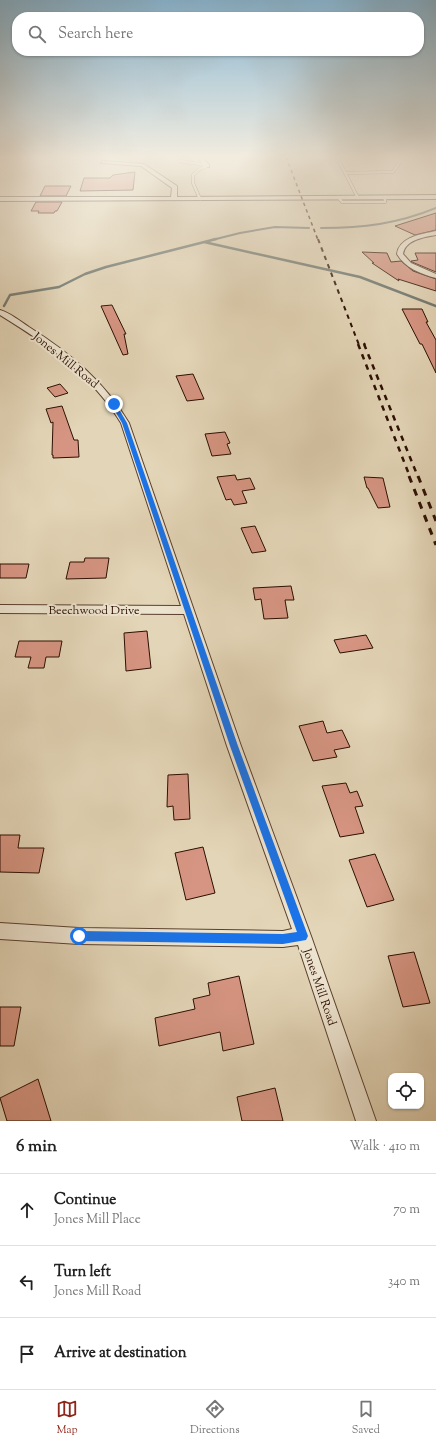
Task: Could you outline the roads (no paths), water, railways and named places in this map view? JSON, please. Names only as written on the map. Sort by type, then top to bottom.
[{"type":"street","points":[[436,233],[408,242],[402,246],[400,254],[402,258],[418,270],[436,276]]},
{"type":"street","name":"Jones Mill Road","points":[[0,312],[34,334],[69,360],[93,381],[114,404],[125,423],[234,746],[303,936],[366,1121]]},
{"type":"street","name":"Beechwood Drive","points":[[0,609],[189,610]]},
{"type":"street","points":[[0,931],[79,936],[283,939],[303,936]]},
{"type":"waterway","points":[[321,228],[380,224],[407,218],[432,209]]},
{"type":"waterway","points":[[216,239],[275,227],[309,228]]},
{"type":"waterway","points":[[204,242],[216,239]]},
{"type":"waterway","points":[[212,240],[216,239]]},
{"type":"waterway","points":[[4,306],[10,295],[59,287],[85,274],[106,267],[204,242]]},
{"type":"waterway","points":[[204,242],[360,277],[436,306]]},
{"type":"railway","points":[[306,209],[318,240]]},
{"type":"railway","points":[[318,239],[359,345]]},
{"type":"railway","points":[[358,344],[410,477]]},
{"type":"railway","points":[[364,344],[418,477]]},
{"type":"railway","points":[[409,476],[436,545]]},
{"type":"railway","points":[[418,476],[436,521]]}]
